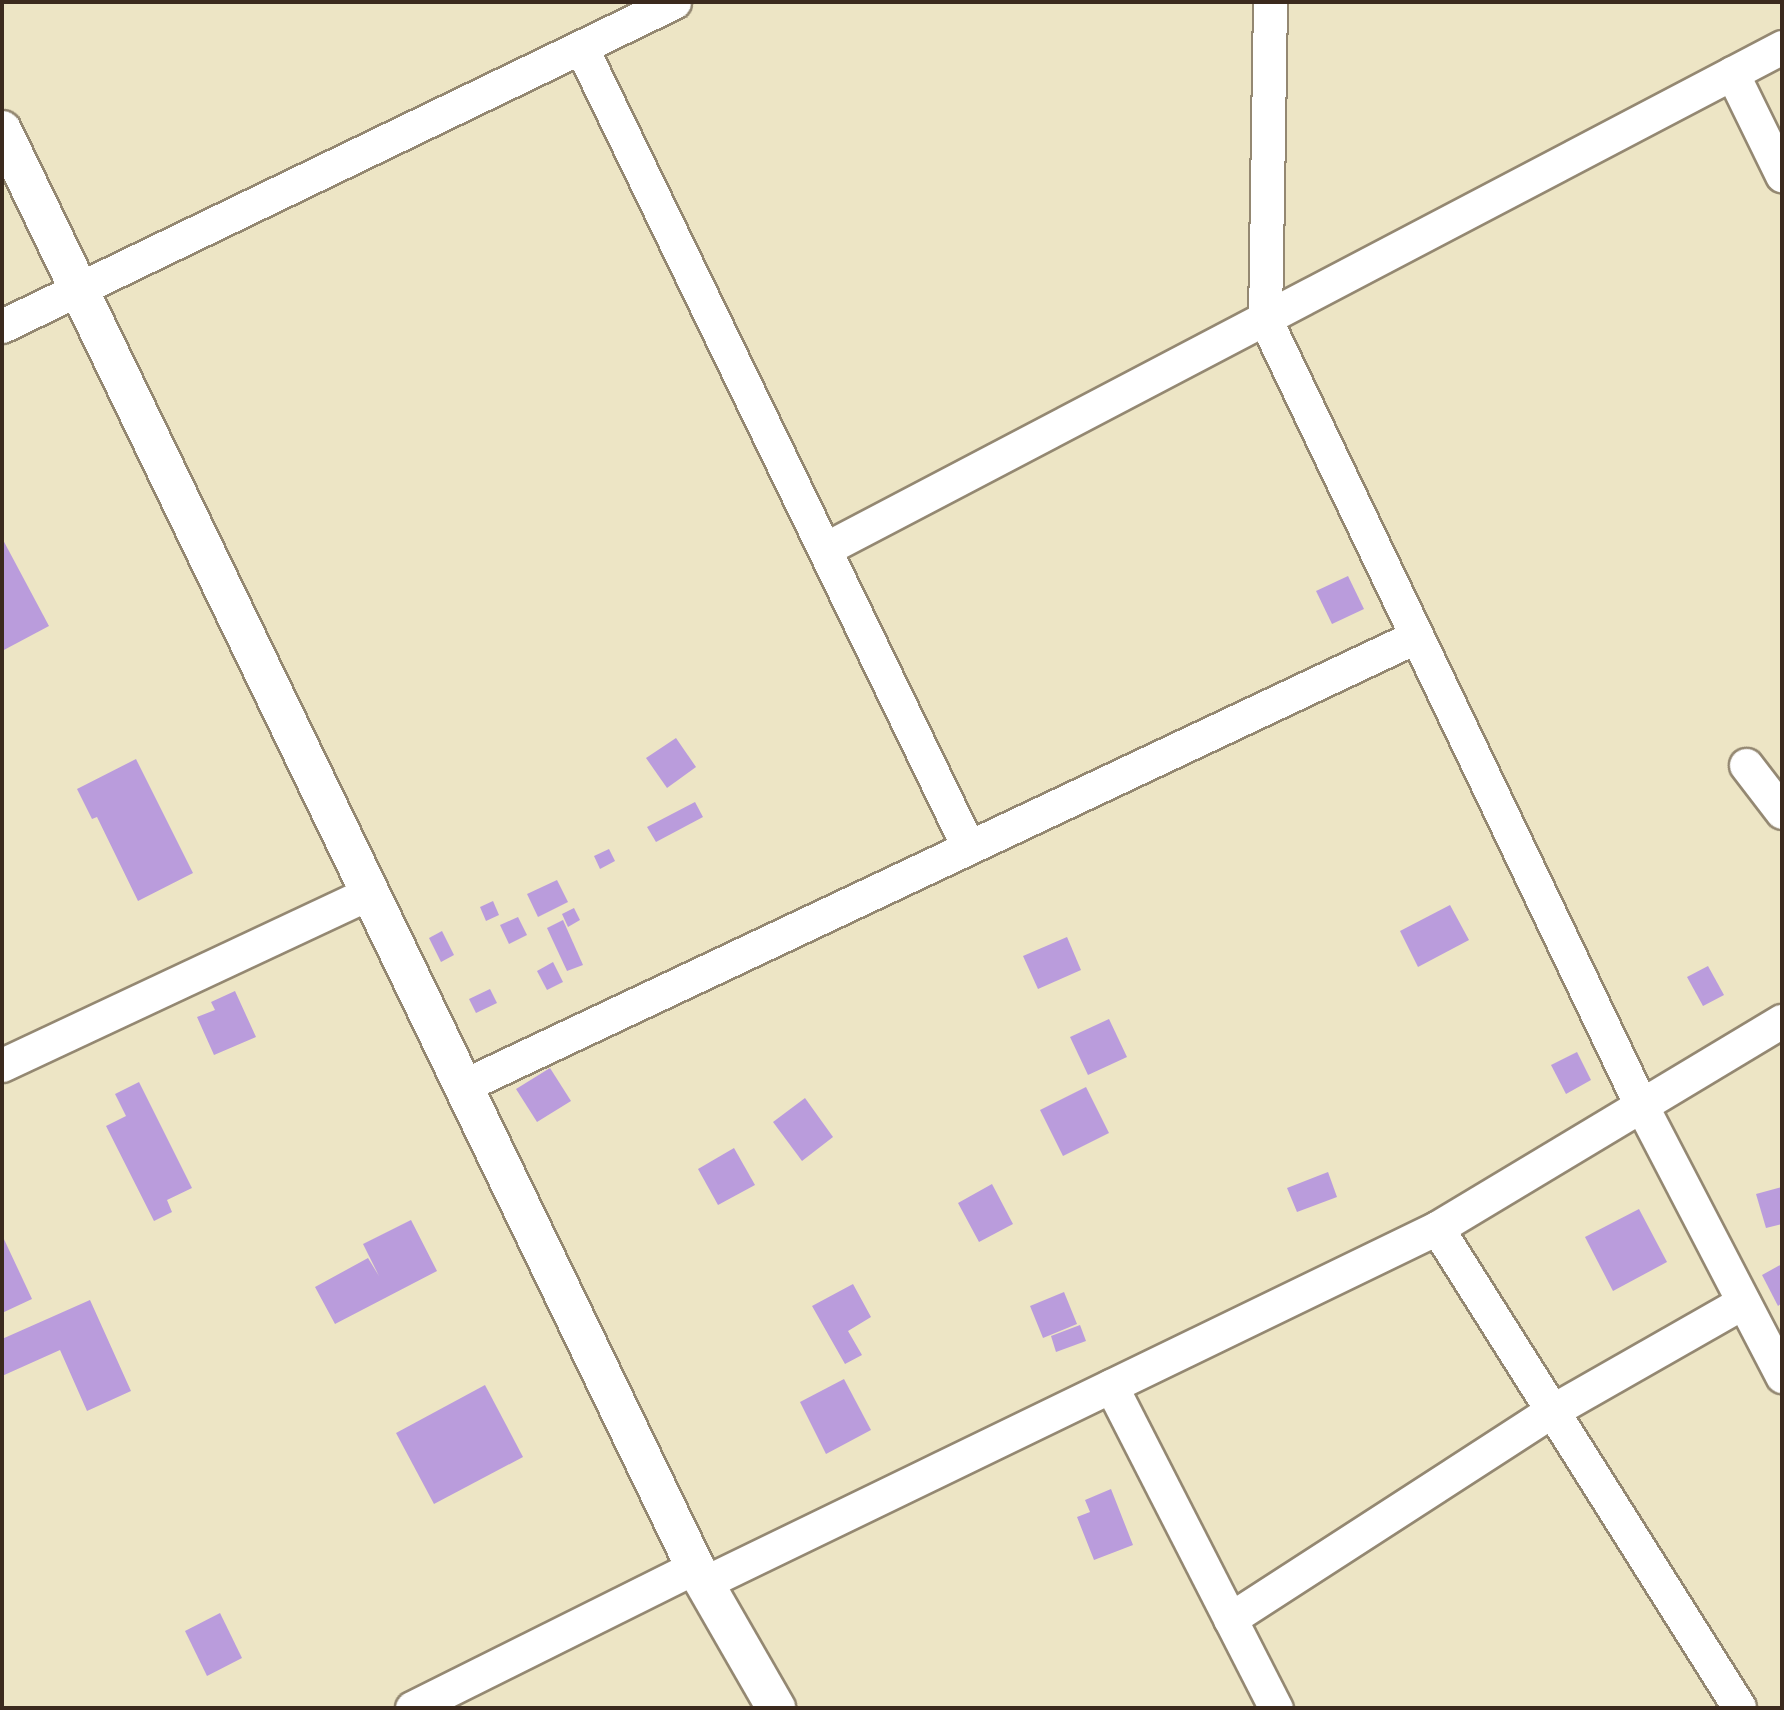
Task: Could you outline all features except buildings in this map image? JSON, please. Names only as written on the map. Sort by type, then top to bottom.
[{"type":"street","points":[[2,326],[674,2]]},
{"type":"street","points":[[1270,2],[1265,319],[1640,1103],[1782,1376]]},
{"type":"street","points":[[581,47],[968,846]]},
{"type":"street","points":[[825,549],[1782,47]]},
{"type":"street","points":[[1732,73],[1782,176]]},
{"type":"street","points":[[2,131],[699,1575],[776,1708]]},
{"type":"street","points":[[463,1086],[1415,637]]},
{"type":"street","points":[[1746,765],[1782,812]]},
{"type":"street","points":[[2,1065],[133,1008],[350,898],[370,893]]},
{"type":"street","points":[[412,1708],[1111,1386],[1437,1228],[1640,1103],[1782,1021]]},
{"type":"street","points":[[1437,1228],[1552,1411],[1747,1708]]},
{"type":"street","points":[[1230,1619],[1552,1411],[1743,1302]]},
{"type":"street","points":[[1111,1386],[1276,1708]]}]
